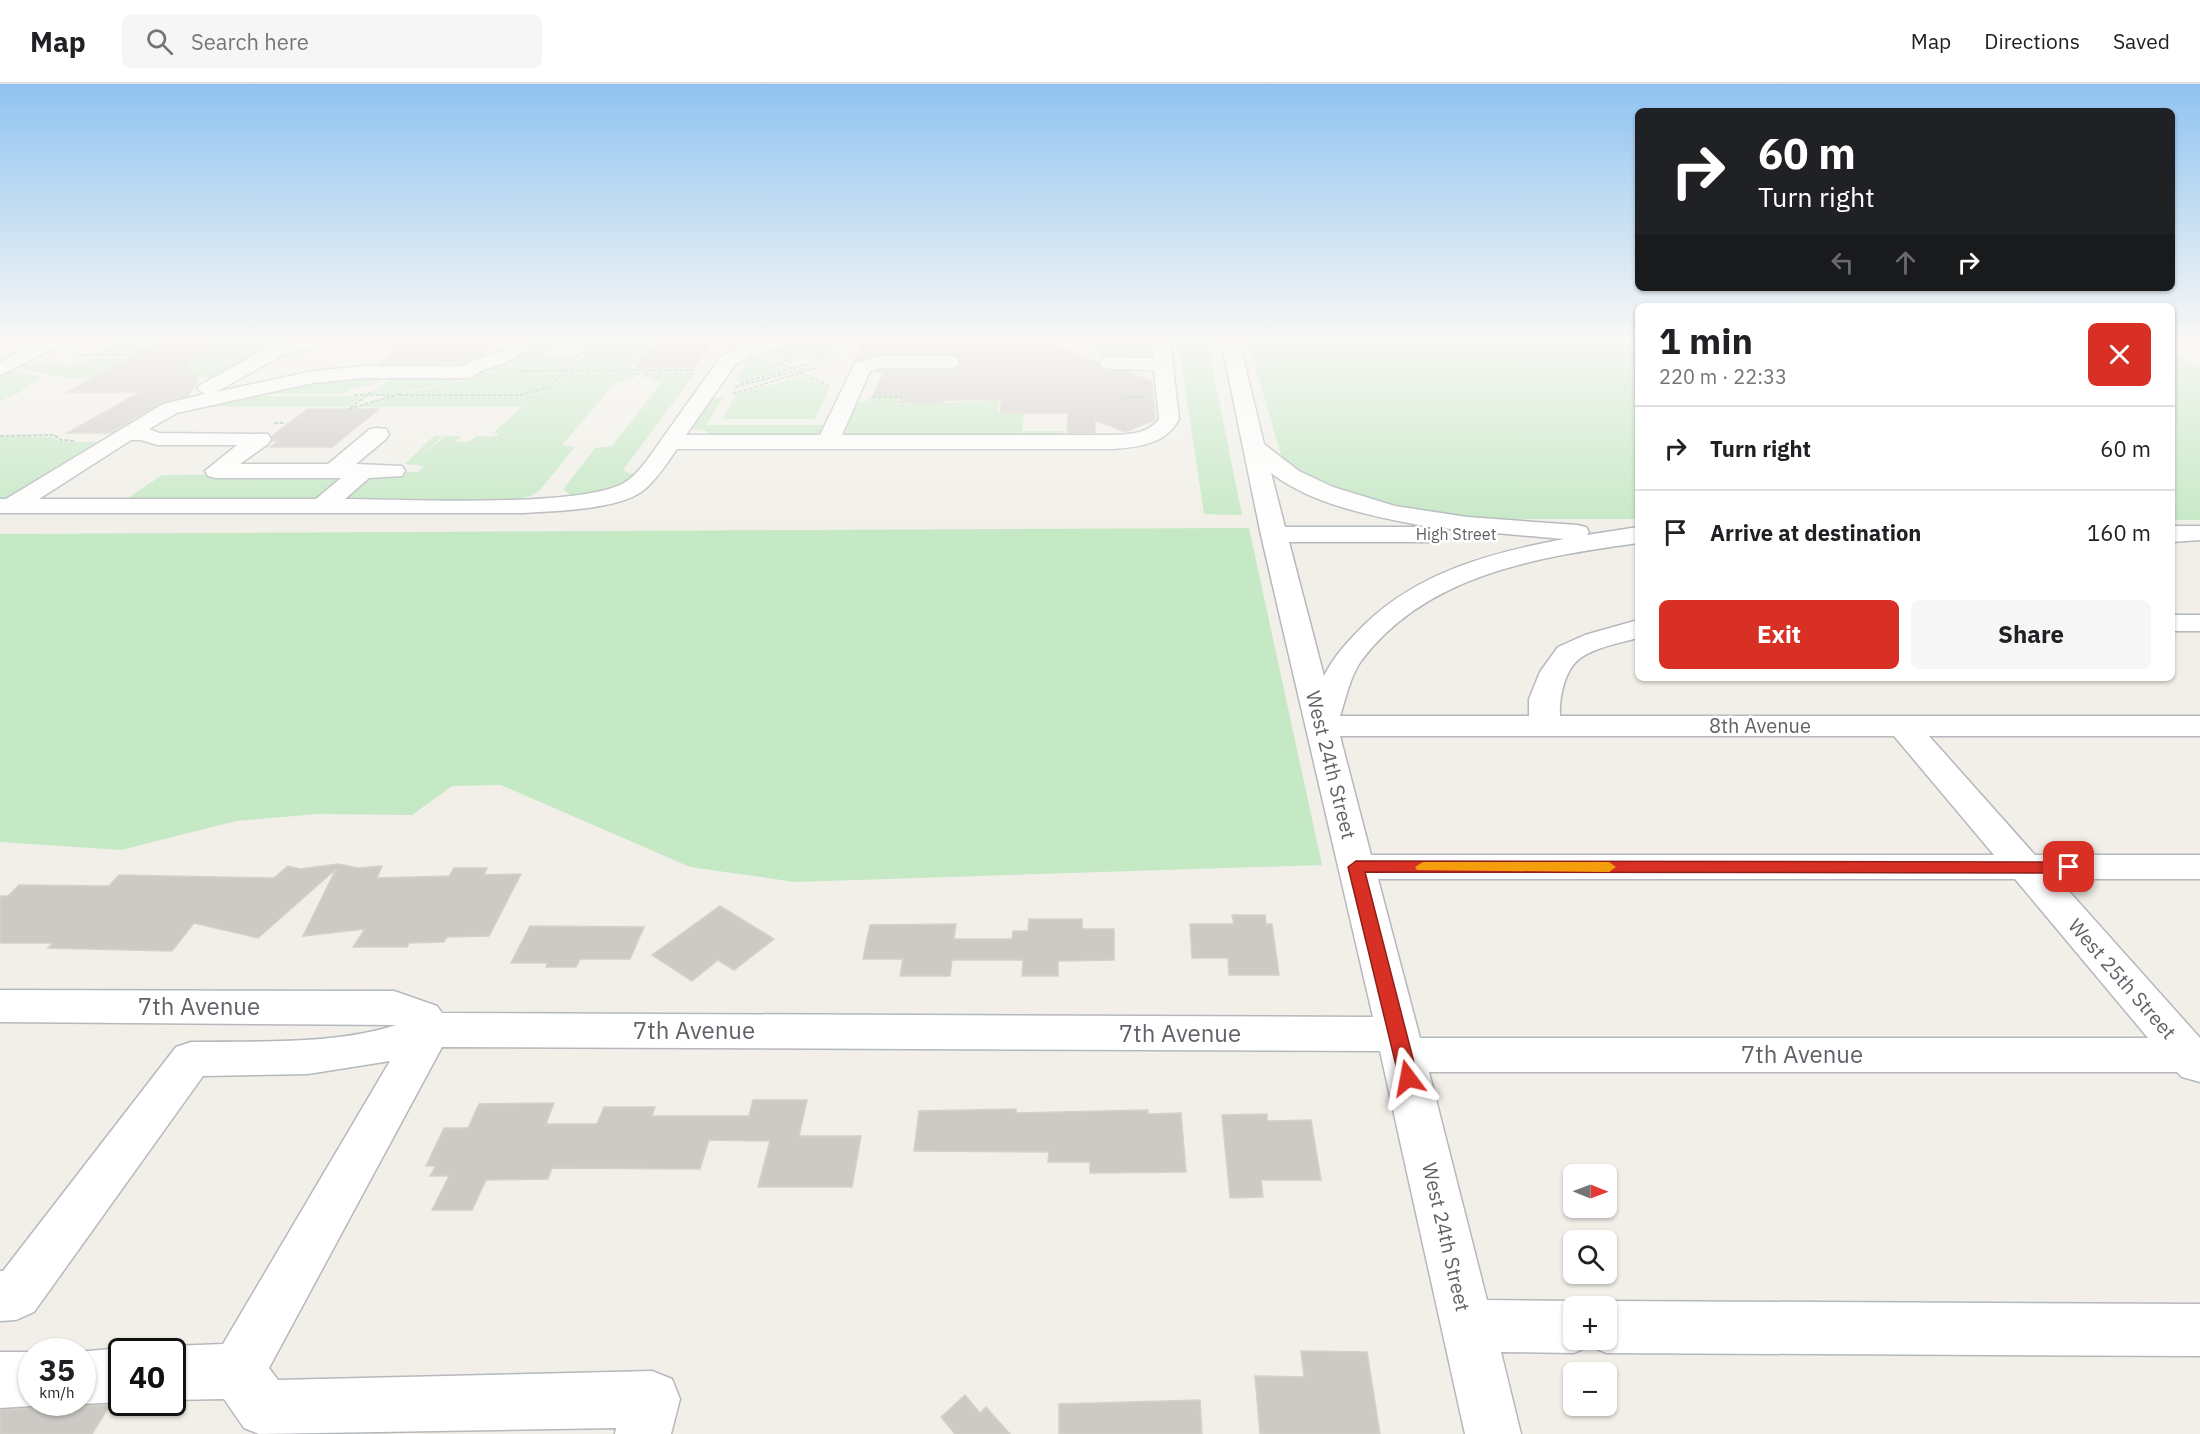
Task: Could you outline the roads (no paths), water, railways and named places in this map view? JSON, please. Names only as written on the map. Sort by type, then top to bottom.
[{"type":"street","points":[[180,405],[184,403]]},
{"type":"street","points":[[5,506],[165,410],[190,403]]},
{"type":"street","points":[[5,506],[522,506],[588,501],[617,494],[635,486],[646,476],[698,403]]},
{"type":"street","points":[[828,442],[838,403]]},
{"type":"street","points":[[671,442],[1113,442],[1136,440],[1163,429],[1169,418],[1167,403]]},
{"type":"street","name":"West 24th Street","points":[[1245,403],[1274,535],[1493,1434]]},
{"type":"street","points":[[126,434],[143,434],[157,439],[260,439],[216,471],[394,471]]},
{"type":"street","points":[[334,471],[378,434]]},
{"type":"street","points":[[1255,447],[1290,475],[1350,502],[1422,518],[1609,534]]},
{"type":"street","points":[[322,506],[363,471]]},
{"type":"street","points":[[1321,726],[1345,663],[1377,626],[1412,598],[1459,573],[1503,560],[1570,545],[1635,534]]},
{"type":"street","name":"High Street","points":[[1274,535],[1635,534]]},
{"type":"street","points":[[2184,534],[2200,547]]},
{"type":"street","points":[[2175,623],[2200,623]]},
{"type":"street","points":[[1545,726],[1544,699],[1555,672],[1568,652],[1595,641],[1635,630]]},
{"type":"street","name":"8th Avenue","points":[[1321,726],[2200,726]]},
{"type":"street","name":"West 25th Street","points":[[1902,726],[2196,1059]]},
{"type":"street","points":[[1356,867],[2200,867]]},
{"type":"street","name":"7th Avenue","points":[[0,1006],[394,1007],[422,1017],[430,1030],[2196,1059]]},
{"type":"street","points":[[0,1296],[16,1295],[191,1059],[308,1057],[384,1046],[430,1030]]},
{"type":"street","points":[[251,1405],[430,1030]]},
{"type":"street","points":[[1466,1326],[1563,1327]]},
{"type":"street","points":[[1617,1327],[2200,1330]]},
{"type":"street","points":[[0,1380],[18,1379]]},
{"type":"street","points":[[186,1379],[251,1405],[652,1399],[643,1434]]}]
